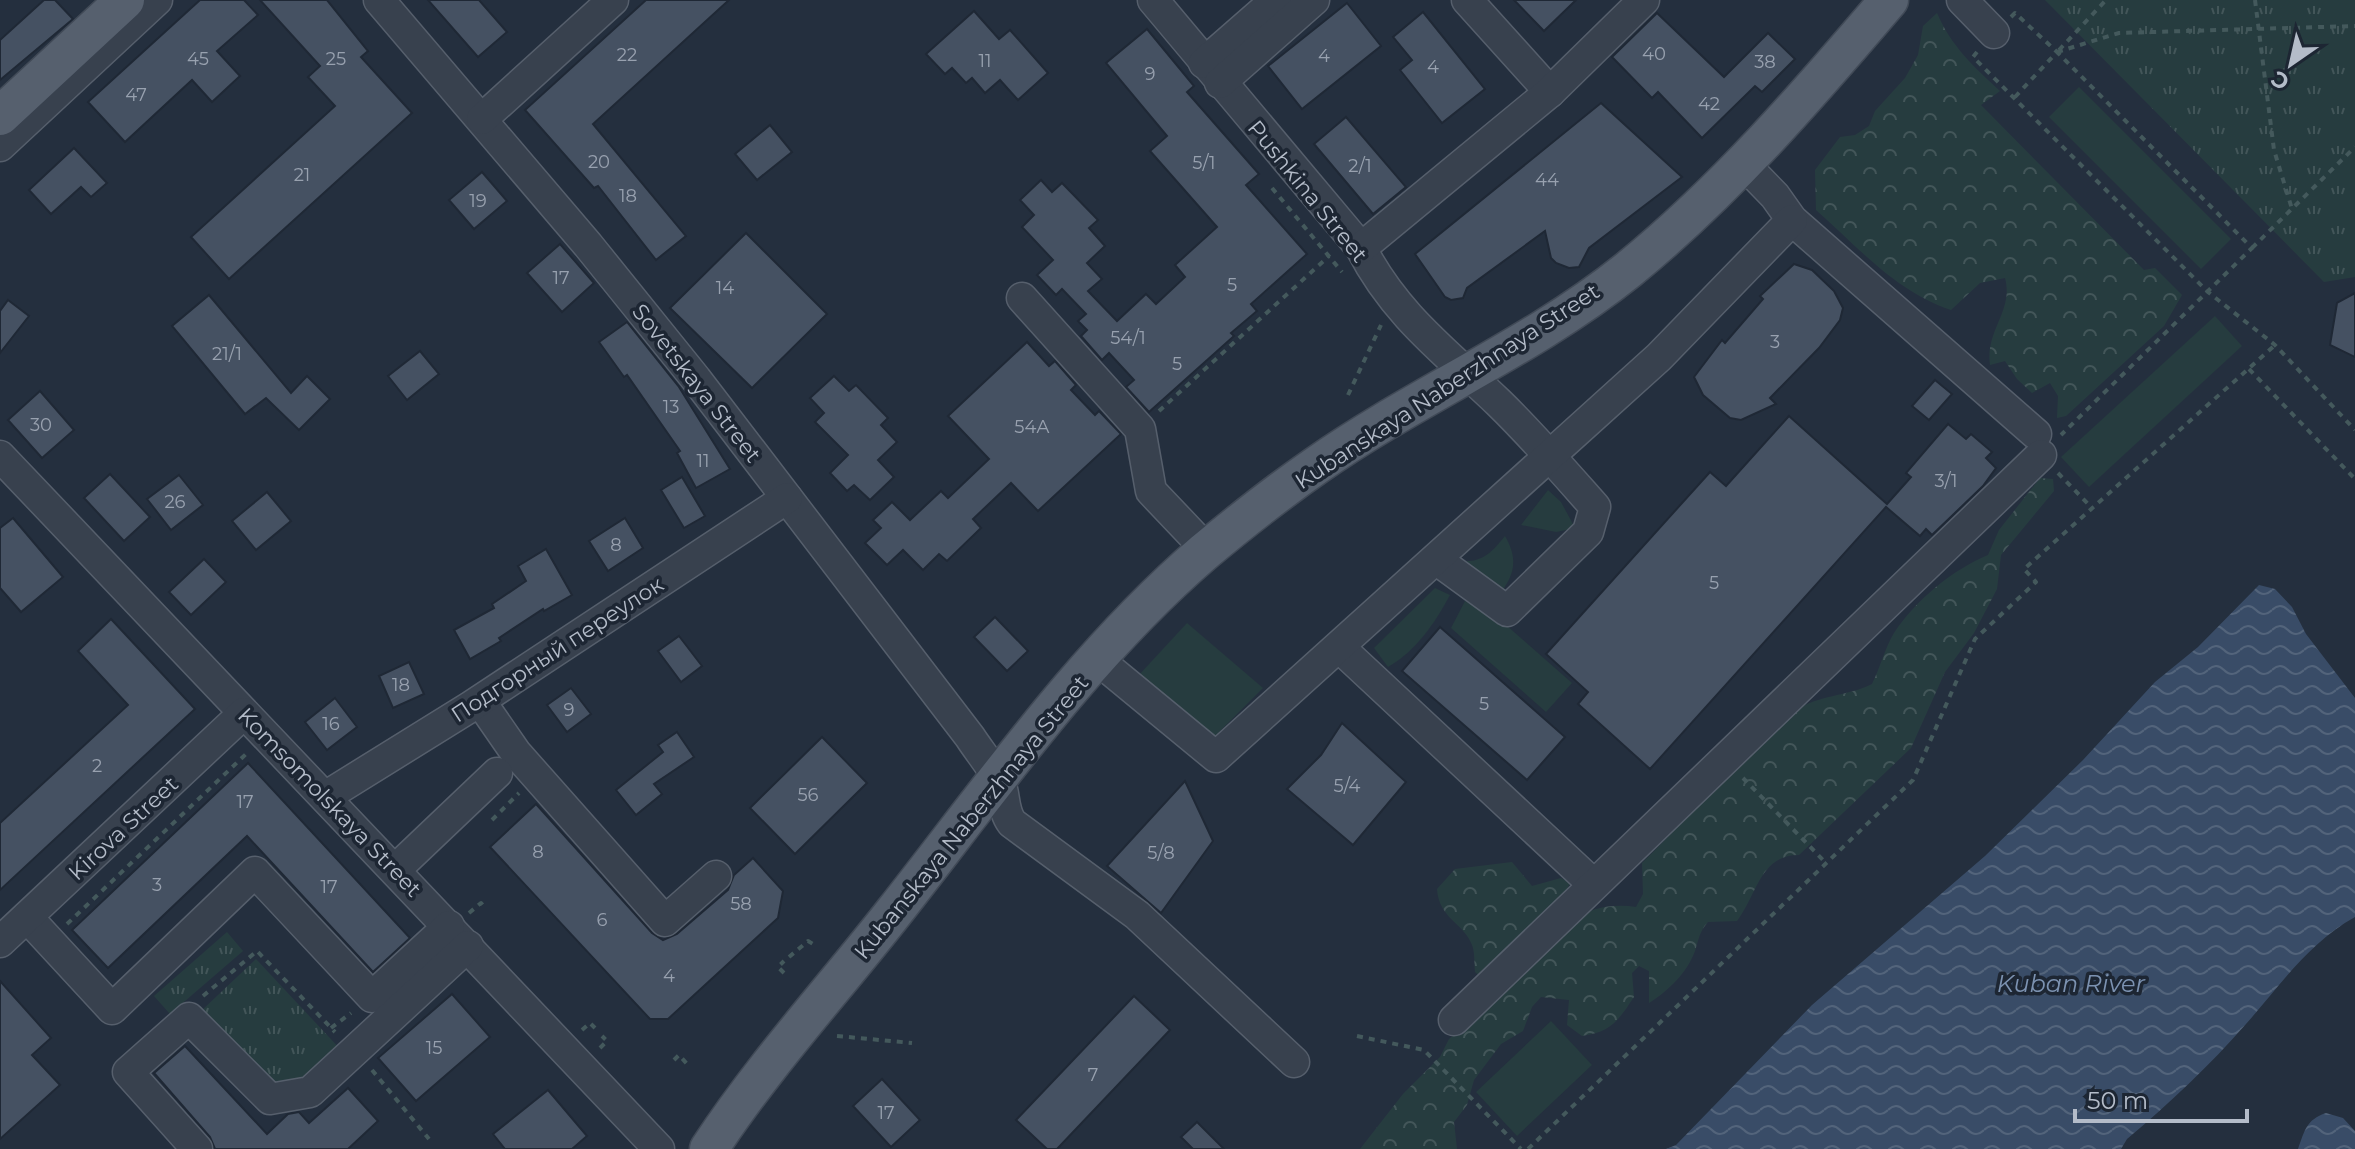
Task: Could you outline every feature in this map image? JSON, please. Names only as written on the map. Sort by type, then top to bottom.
[{"type":"main road","points":[[0,116],[125,0]]},
{"type":"main road","name":"Kubanskaya Naberzhnaya Street","points":[[709,1149],[745,1094],[827,998],[998,779],[1097,659],[1154,597],[1207,550],[1317,465],[1469,375],[1626,271],[1743,163],[1889,0]]},
{"type":"street","points":[[0,146],[157,0]]},
{"type":"street","name":"Sovetskaya Street","points":[[379,0],[482,119],[696,379],[998,779]]},
{"type":"street","points":[[482,119],[613,0]]},
{"type":"street","name":"Pushkina Street","points":[[1153,0],[1361,248],[1374,275],[1434,346],[1469,375],[1595,507],[1588,532],[1507,611],[1437,560]]},
{"type":"street","points":[[1212,73],[1276,0]]},
{"type":"street","points":[[1212,73],[1314,0]]},
{"type":"street","points":[[1467,0],[1550,92]]},
{"type":"street","points":[[1361,248],[1550,92],[1644,0]]},
{"type":"street","points":[[1962,0],[2005,23]]},
{"type":"street","points":[[1454,1020],[2038,444],[1792,220],[1775,196],[1743,163]]},
{"type":"street","points":[[1097,659],[1216,757],[1659,357],[1792,220]]},
{"type":"street","points":[[1022,298],[1140,429],[1151,491],[1207,550]]},
{"type":"street","name":"Komsomolskaya Street","points":[[0,456],[395,870],[461,929],[659,1149]]},
{"type":"street","name":"Подгорный переулок","points":[[325,797],[480,701],[787,498]]},
{"type":"street","points":[[1339,647],[1592,883]]},
{"type":"street","points":[[480,701],[535,776],[665,921],[716,876]]},
{"type":"street","name":"Kirova Street","points":[[0,942],[244,713]]},
{"type":"street","points":[[395,870],[497,773]]},
{"type":"street","points":[[998,779],[1004,794],[1005,814],[1012,823],[1137,915],[1294,1062]]},
{"type":"street","points":[[27,917],[112,1009],[255,872],[372,997],[461,929]]},
{"type":"street","points":[[197,1149],[128,1072],[189,1018],[270,1099],[310,1092],[353,1052],[461,929]]},
{"type":"path","points":[[2015,97],[2106,0]]},
{"type":"path","points":[[2255,0],[2274,150],[2292,209]]},
{"type":"path","points":[[2005,23],[2057,52],[2252,248]]},
{"type":"path","points":[[2057,52],[2119,33],[2355,26]]},
{"type":"path","points":[[1973,57],[2208,292],[2275,345],[2355,430]]},
{"type":"path","points":[[2092,508],[2038,444],[2208,292],[2355,147]]},
{"type":"path","points":[[1140,429],[1329,256],[1272,188]]},
{"type":"path","points":[[1348,395],[1383,320]]},
{"type":"path","points":[[1528,1149],[1913,780],[1975,639],[2036,582],[2024,569],[2275,345]]},
{"type":"path","points":[[2249,369],[2355,479]]},
{"type":"path","points":[[62,930],[253,747]]},
{"type":"path","points":[[1723,758],[1825,862]]},
{"type":"path","points":[[492,820],[535,776]]},
{"type":"path","points":[[461,929],[481,903],[485,908]]},
{"type":"path","points":[[784,973],[778,967],[786,959],[808,941],[813,944]]},
{"type":"path","points":[[200,999],[257,951],[353,1052],[429,1139]]},
{"type":"path","points":[[331,1028],[346,1017]]},
{"type":"path","points":[[579,1033],[590,1023],[595,1028]]},
{"type":"path","points":[[596,1051],[607,1041],[602,1036]]},
{"type":"path","points":[[837,1036],[912,1043]]},
{"type":"path","points":[[1357,1036],[1424,1050],[1521,1149]]},
{"type":"path","points":[[674,1060],[679,1055],[687,1064]]},
{"type":"green space","points":[[2045,0],[2355,0],[2355,277],[2324,282]]},
{"type":"green space","points":[[1937,13],[1956,46],[2000,91],[1981,105],[2144,270],[2155,268],[2182,295],[2164,326],[2066,416],[2057,418],[2058,396],[2050,383],[2032,393],[2017,379],[2005,361],[1990,365],[1992,341],[2006,301],[2005,278],[1980,283],[1951,310],[1912,292],[1895,280],[1816,210],[1815,170],[1840,137],[1855,135],[1869,126],[1875,111],[1905,78],[1918,55],[1923,26]]},
{"type":"green space","points":[[2079,87],[2231,239],[2201,269],[2049,117]]},
{"type":"green space","points":[[2215,316],[2242,346],[2089,487],[2061,457]]},
{"type":"green space","points":[[2040,478],[2053,479],[2054,491],[2001,555],[1997,589],[1974,633],[1945,672],[1911,748],[1799,855],[1776,861],[1768,868],[1737,921],[1708,922],[1682,974],[1649,1003],[1649,971],[1639,966],[1632,973],[1634,997],[1618,1019],[1600,1032],[1582,1036],[1567,1025],[1569,1000],[1541,997],[1532,1007],[1523,1031],[1501,1044],[1474,1080],[1467,1105],[1454,1122],[1457,1149],[1360,1149],[1403,1094],[1440,1057],[1449,1039],[1473,1018],[1495,989],[1475,972],[1472,945],[1439,899],[1437,889],[1455,869],[1512,862],[1532,886],[1561,878],[1570,883],[1542,942],[1557,938],[1580,917],[1595,909],[1636,907],[1643,894],[1642,863],[1788,716],[1814,702],[1872,684],[1891,639],[1903,621],[1948,578],[1988,555],[1999,530]]},
{"type":"green space","points":[[1548,490],[1561,502],[1573,524],[1571,529],[1556,532],[1521,525]]},
{"type":"green space","points":[[1505,536],[1512,551],[1513,564],[1502,591],[1461,561],[1486,555]]},
{"type":"green space","points":[[1435,588],[1450,595],[1416,645],[1388,667],[1374,648]]},
{"type":"green space","points":[[1465,601],[1506,625],[1572,683],[1546,712],[1451,628]]},
{"type":"green space","points":[[1187,623],[1263,688],[1210,741],[1138,676]]},
{"type":"green space","points":[[227,932],[243,951],[170,1014],[154,996]]},
{"type":"green space","points":[[256,959],[342,1051],[307,1084],[273,1090],[199,1013]]},
{"type":"green space","points":[[1551,1021],[1592,1065],[1517,1136],[1476,1092]]},
{"type":"water","name":"Kuban River","points":[[2259,585],[2275,589],[2292,607],[2306,634],[2355,698],[2355,917],[2309,952],[2218,1055],[2127,1139],[2121,1149],[1666,1149],[1676,1145],[1812,1005],[1985,856],[2083,760],[2155,682],[2198,647]]},
{"type":"water","points":[[2326,1113],[2343,1118],[2355,1131],[2355,1149],[2298,1149],[2310,1122]]},
{"type":"building","points":[[44,0],[55,0],[73,19],[0,80],[0,40]]},
{"type":"building","points":[[200,0],[244,0],[258,15],[217,51],[240,76],[212,102],[192,80],[125,142],[88,102]]},
{"type":"building","points":[[260,0],[327,0],[368,51],[361,57],[412,113],[229,279],[191,237],[335,106],[308,77],[320,66]]},
{"type":"building","points":[[428,0],[479,0],[507,32],[478,57]]},
{"type":"building","points":[[646,0],[729,0],[593,124],[686,236],[656,260],[598,186],[594,188],[525,110]]},
{"type":"building","points":[[1514,0],[1576,0],[1544,31]]},
{"type":"building","points":[[1347,3],[1381,46],[1302,109],[1268,66]]},
{"type":"building","points":[[974,11],[999,39],[1010,30],[1048,73],[1018,100],[1000,80],[985,93],[972,78],[966,83],[952,68],[945,74],[926,54]]},
{"type":"building","points":[[1423,12],[1485,89],[1442,123],[1400,70],[1412,60],[1393,37]]},
{"type":"building","points":[[1657,13],[1724,77],[1768,33],[1795,59],[1762,92],[1755,86],[1702,138],[1658,92],[1652,98],[1612,57]]},
{"type":"building","points":[[1147,29],[1194,86],[1187,92],[1259,174],[1246,185],[1307,254],[1251,304],[1257,311],[1231,333],[1234,336],[1149,412],[1126,387],[1134,380],[1109,353],[1102,360],[1081,336],[1087,330],[1078,321],[1086,314],[1062,289],[1056,295],[1037,275],[1053,260],[1022,227],[1034,215],[1020,200],[1041,180],[1052,192],[1062,183],[1098,220],[1089,228],[1105,246],[1087,263],[1102,279],[1088,291],[1117,321],[1146,294],[1156,304],[1185,277],[1175,265],[1217,227],[1150,151],[1167,136],[1106,63]]},
{"type":"building","points":[[1601,103],[1682,177],[1589,248],[1579,267],[1569,268],[1551,258],[1545,231],[1467,288],[1463,298],[1451,300],[1445,297],[1415,254]]},
{"type":"building","points":[[1346,117],[1406,187],[1373,214],[1314,144]]},
{"type":"building","points":[[770,125],[792,152],[757,180],[735,154]]},
{"type":"building","points":[[74,148],[107,183],[91,197],[81,187],[51,214],[29,190]]},
{"type":"building","points":[[482,172],[507,201],[474,229],[449,200]]},
{"type":"building","points":[[746,233],[827,314],[752,388],[670,308]]},
{"type":"building","points":[[560,244],[594,283],[562,312],[527,273]]},
{"type":"building","points":[[1794,264],[1812,270],[1834,291],[1843,308],[1840,320],[1819,348],[1770,398],[1776,404],[1741,420],[1730,418],[1703,395],[1694,377],[1722,340],[1725,343],[1763,299],[1760,296]]},
{"type":"building","points":[[2355,293],[2355,357],[2330,345],[2337,303]]},
{"type":"building","points":[[209,295],[291,393],[307,376],[330,399],[299,430],[266,398],[245,414],[172,326]]},
{"type":"building","points":[[8,300],[29,316],[0,353],[0,311]]},
{"type":"building","points":[[627,322],[679,387],[730,469],[696,488],[677,453],[680,451],[627,375],[624,377],[599,342]]},
{"type":"building","points":[[1027,342],[1049,366],[1055,361],[1076,385],[1071,390],[1095,415],[1099,411],[1121,434],[1038,511],[1011,483],[973,519],[981,528],[947,561],[939,554],[923,570],[903,550],[887,565],[865,543],[881,528],[873,520],[892,502],[910,520],[941,491],[948,498],[989,459],[948,416]]},
{"type":"building","points":[[420,351],[439,374],[407,400],[388,376]]},
{"type":"building","points":[[834,376],[849,391],[856,385],[888,418],[881,425],[897,442],[878,460],[894,477],[870,500],[854,485],[847,491],[830,473],[848,455],[815,422],[824,413],[810,398]]},
{"type":"building","points":[[1935,380],[1952,394],[1929,420],[1912,406]]},
{"type":"building","points":[[40,391],[74,430],[42,458],[8,420]]},
{"type":"building","points":[[1789,416],[1887,504],[1911,477],[1906,473],[1948,424],[1966,439],[1971,434],[1992,452],[1986,458],[1996,468],[1983,486],[1932,535],[1926,529],[1920,536],[1886,507],[1650,769],[1578,704],[1588,692],[1546,654],[1710,472],[1726,486]]},
{"type":"building","points":[[110,474],[150,517],[124,541],[84,498]]},
{"type":"building","points":[[179,475],[203,505],[171,530],[147,499]]},
{"type":"building","points":[[682,477],[705,516],[684,528],[661,490]]},
{"type":"building","points":[[267,492],[291,521],[256,550],[232,521]]},
{"type":"building","points":[[13,518],[63,577],[21,612],[0,588],[0,528]]},
{"type":"building","points":[[625,518],[643,548],[608,571],[589,541]]},
{"type":"building","points":[[546,549],[572,595],[543,609],[499,638],[501,641],[470,659],[454,630],[494,608],[492,604],[526,581],[518,566]]},
{"type":"building","points":[[204,559],[226,582],[191,615],[169,592]]},
{"type":"building","points":[[995,617],[1028,651],[1007,671],[974,637]]},
{"type":"building","points":[[111,619],[195,709],[0,890],[0,823],[128,705],[78,651]]},
{"type":"building","points":[[1440,627],[1565,737],[1527,780],[1402,671]]},
{"type":"building","points":[[679,636],[702,666],[681,682],[658,651]]},
{"type":"building","points":[[409,662],[424,694],[393,708],[379,676]]},
{"type":"building","points":[[571,688],[591,714],[567,732],[547,705]]},
{"type":"building","points":[[335,698],[357,727],[327,750],[305,722]]},
{"type":"building","points":[[1342,723],[1406,782],[1353,845],[1287,789],[1321,755]]},
{"type":"building","points":[[677,732],[694,757],[654,784],[662,794],[636,815],[616,790],[663,752],[658,745]]},
{"type":"building","points":[[822,737],[867,783],[795,854],[750,808]]},
{"type":"building","points":[[248,763],[410,938],[373,972],[247,836],[108,968],[72,930]]},
{"type":"building","points":[[1185,781],[1213,841],[1161,913],[1107,866]]},
{"type":"building","points":[[536,804],[652,933],[663,940],[677,934],[728,890],[734,875],[753,858],[783,891],[778,918],[668,1019],[650,1019],[490,847]]},
{"type":"building","points":[[0,981],[51,1038],[32,1055],[60,1085],[0,1139]]},
{"type":"building","points":[[452,994],[490,1037],[416,1101],[378,1058]]},
{"type":"building","points":[[1134,996],[1170,1030],[1057,1149],[1047,1149],[1016,1120]]},
{"type":"building","points":[[185,1046],[267,1134],[288,1114],[299,1112],[309,1123],[348,1088],[378,1121],[348,1149],[215,1149],[210,1137],[154,1073]]},
{"type":"building","points":[[882,1079],[920,1120],[891,1147],[853,1106]]},
{"type":"building","points":[[548,1090],[587,1136],[572,1149],[505,1149],[493,1134]]},
{"type":"building","points":[[1197,1122],[1224,1149],[1193,1149],[1181,1137]]}]
